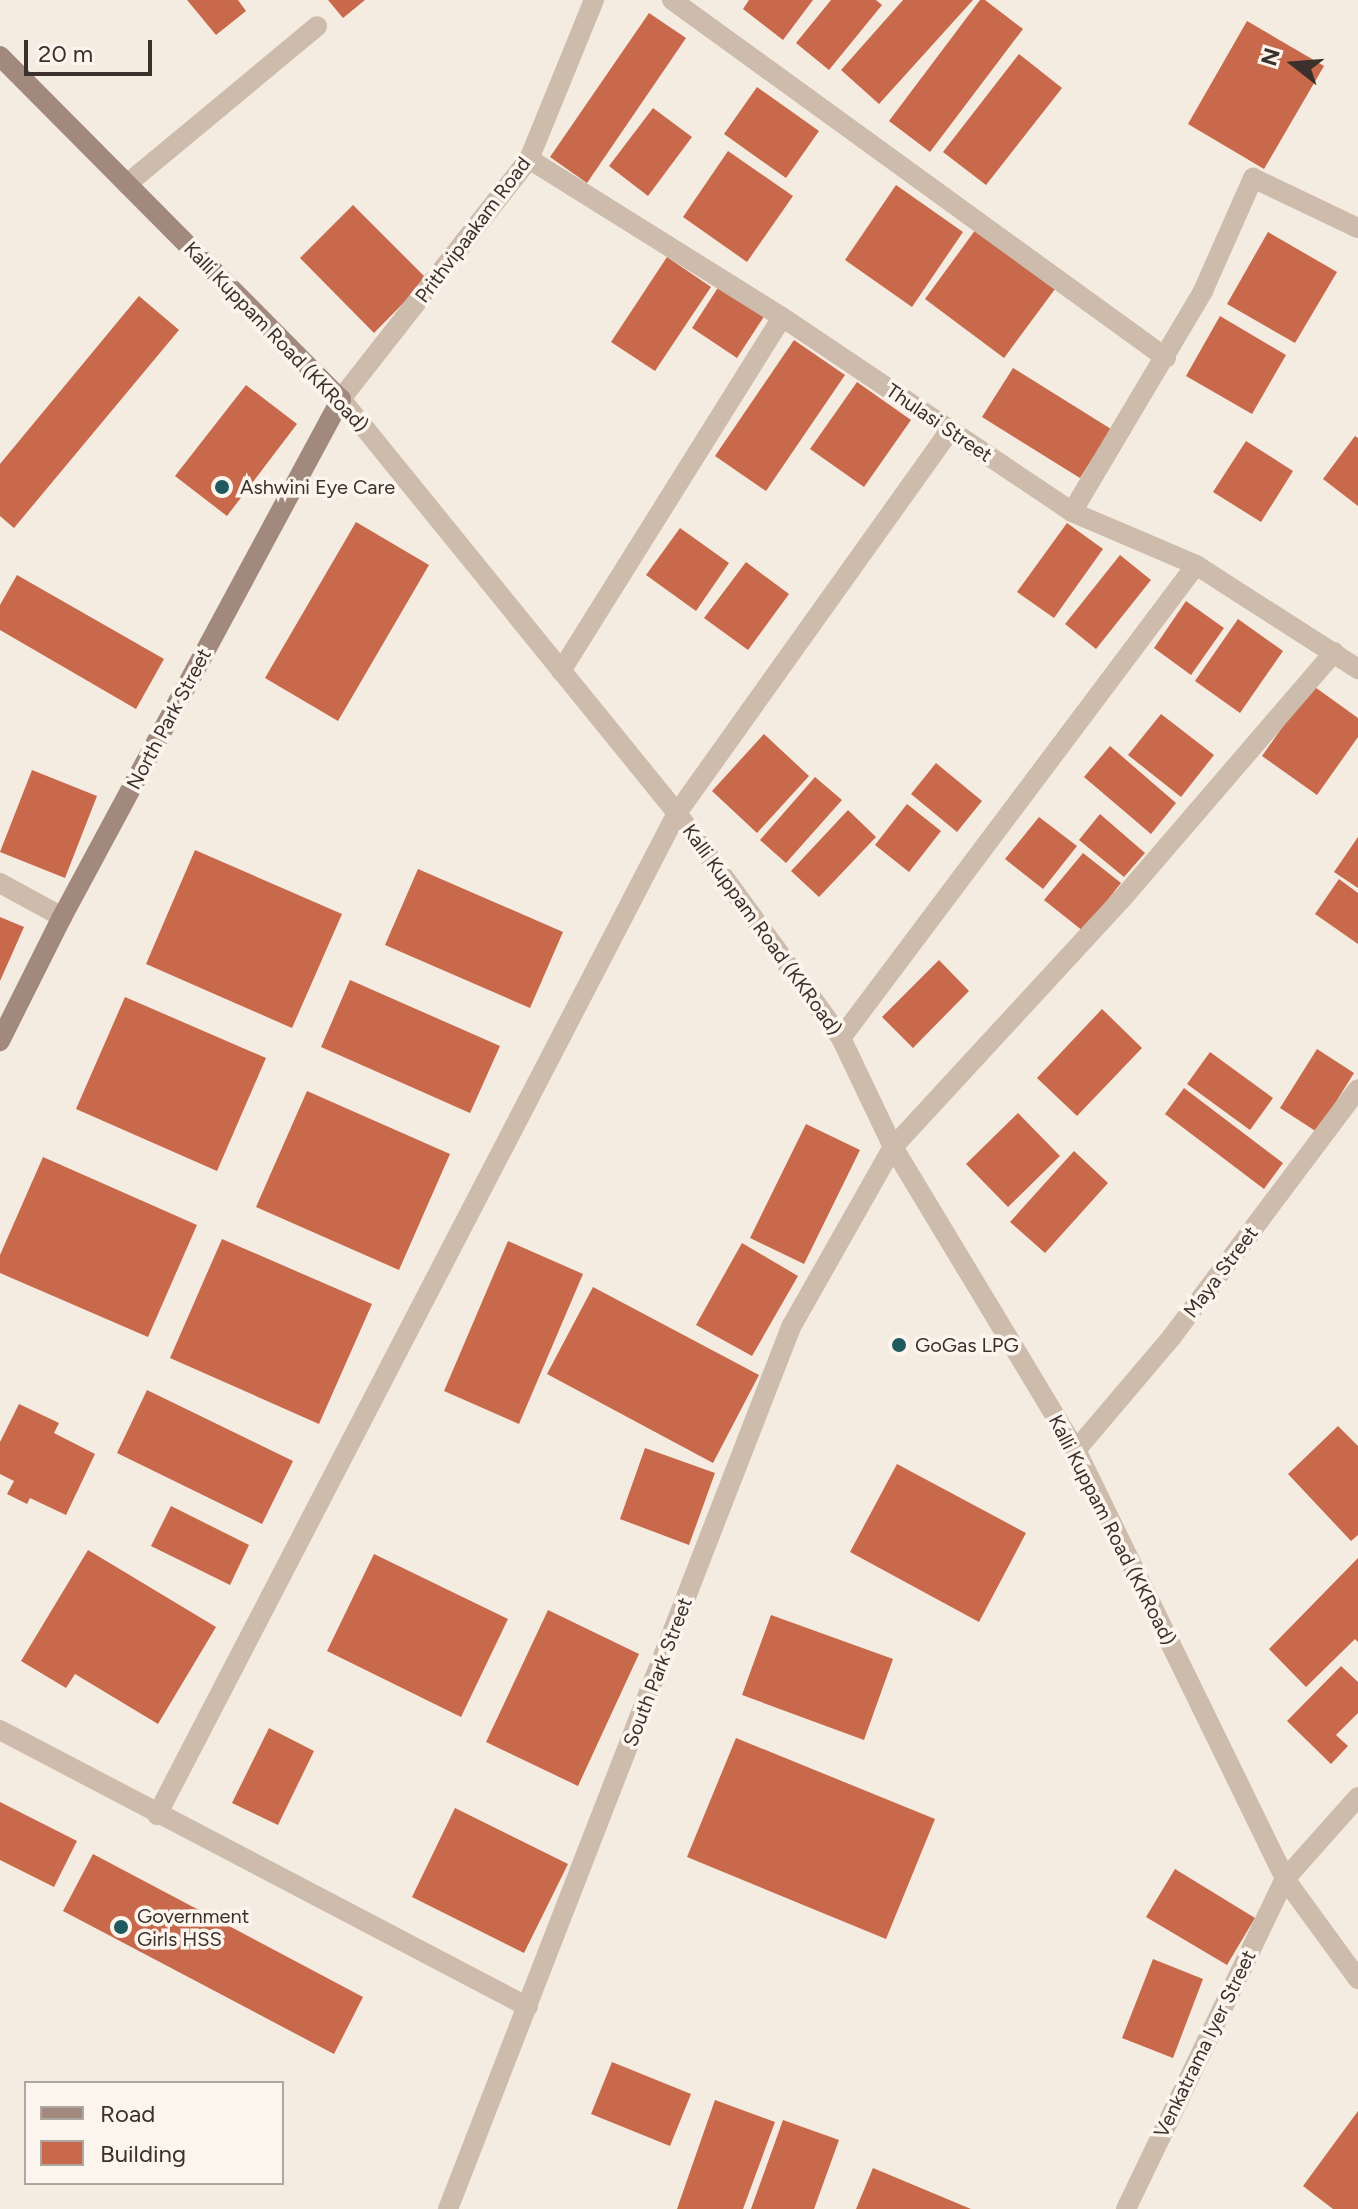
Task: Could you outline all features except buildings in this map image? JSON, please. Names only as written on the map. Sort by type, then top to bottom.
[{"type":"main road","name":"Kalli Kuppam Road (KKRoad)","points":[[0,56],[341,399]]},
{"type":"main road","name":"North Park Street","points":[[0,1041],[62,917],[341,399]]},
{"type":"street","name":"Prithvipaakam Road","points":[[341,399],[529,159],[594,0]]},
{"type":"street","points":[[672,0],[1166,358]]},
{"type":"street","points":[[127,184],[317,26]]},
{"type":"street","name":"Thulasi Street","points":[[529,159],[782,317],[1072,512],[1196,565],[1358,669]]},
{"type":"street","points":[[1072,512],[1203,291],[1253,178],[1358,228]]},
{"type":"street","points":[[561,671],[782,317]]},
{"type":"street","name":"Kalli Kuppam Road (KKRoad)","points":[[341,399],[677,813],[841,1038],[893,1147],[1076,1450],[1285,1879],[1358,1979]]},
{"type":"street","points":[[157,1815],[677,813],[950,430]]},
{"type":"street","points":[[841,1038],[1196,565]]},
{"type":"street","name":"South Park Street","points":[[448,2209],[791,1327],[893,1147],[1121,900],[1334,652]]},
{"type":"street","points":[[0,883],[62,917]]},
{"type":"street","name":"Maya Street","points":[[1076,1450],[1171,1338],[1358,1089]]},
{"type":"street","points":[[0,1730],[528,2007]]},
{"type":"street","name":"Venkatrama Iyer Street","points":[[1126,2209],[1285,1879],[1358,1797]]},
{"type":"place","name":"Ashwini Eye Care","points":[[222,487]]},
{"type":"place","name":"GoGas LPG","points":[[899,1345]]},
{"type":"place","name":"Government Girls HSS","points":[[121,1927]]}]
